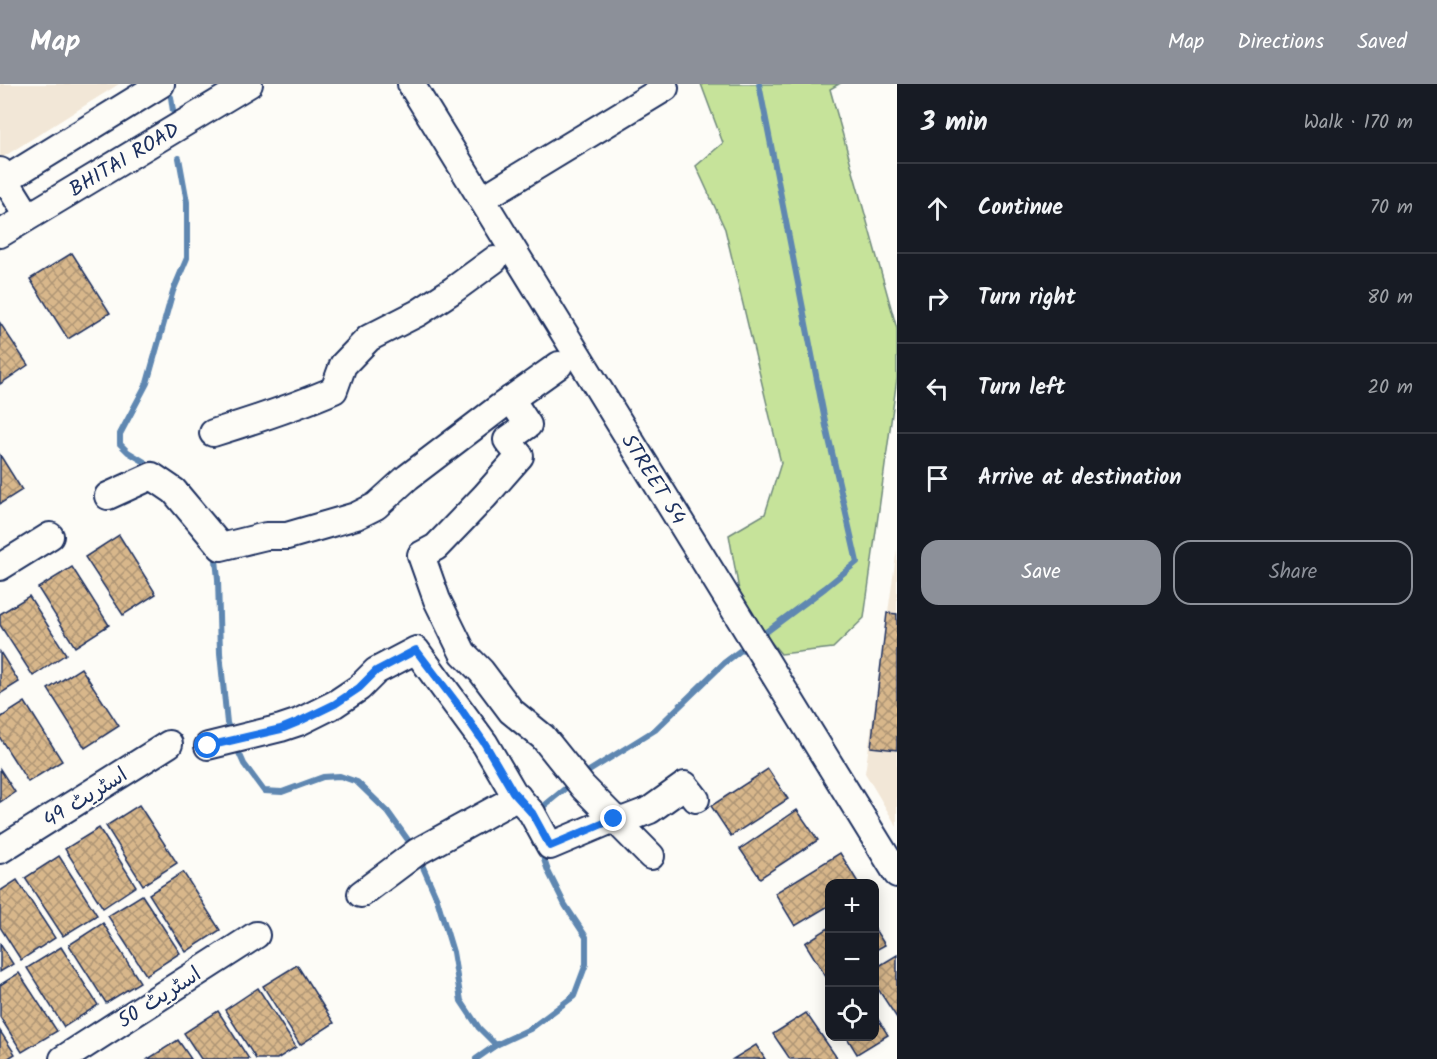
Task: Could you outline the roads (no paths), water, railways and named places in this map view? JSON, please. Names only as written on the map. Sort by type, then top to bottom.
[{"type":"street","name":"BHITAI ROAD","points":[[2,178],[161,84]]},
{"type":"street","name":"BHITAI ROAD","points":[[0,234],[249,84]]},
{"type":"street","name":"STREET 54","points":[[411,84],[897,874]]},
{"type":"street","points":[[482,199],[665,88]]},
{"type":"street","points":[[2,178],[28,216]]},
{"type":"street","points":[[213,433],[259,419],[334,390],[343,365],[369,338],[418,312],[494,260]]},
{"type":"street","points":[[108,496],[152,476],[174,491],[221,547],[266,536],[287,536],[356,516],[376,506],[408,477],[559,365]]},
{"type":"street","points":[[512,399],[528,425],[507,440],[520,456],[436,547],[421,555],[437,600],[463,653],[481,671],[511,711],[543,737],[577,780],[651,856]]},
{"type":"street","points":[[0,567],[50,536]]},
{"type":"street","points":[[214,745],[281,729],[335,704],[359,688],[376,671],[416,650],[485,744],[513,792],[530,813],[550,846],[614,819],[624,820],[651,810],[685,785],[696,799]]},
{"type":"street","name":"اسٹریٹ 49","points":[[0,850],[169,744]]},
{"type":"street","points":[[361,894],[417,852],[530,813]]},
{"type":"street","name":"اسٹریٹ 50","points":[[63,1059],[256,935]]},
{"type":"waterway","points":[[758,638],[857,562],[826,426],[759,84]]},
{"type":"waterway","points":[[171,97],[173,111]]},
{"type":"waterway","points":[[153,467],[128,452],[120,444],[120,434],[147,383],[173,291],[187,258],[187,202],[179,158]]},
{"type":"waterway","points":[[215,550],[220,653],[227,723],[231,733]]},
{"type":"waterway","points":[[581,776],[655,730],[724,663],[749,644]]},
{"type":"waterway","points":[[236,746],[244,764],[264,791],[282,792],[323,777],[340,776],[357,782],[388,812],[413,847]]},
{"type":"waterway","points":[[538,813],[573,782]]},
{"type":"waterway","points":[[476,1059],[496,1045],[530,1029],[574,996],[586,964],[586,937],[565,905],[548,871],[540,848]]},
{"type":"waterway","points":[[419,858],[437,899],[453,952],[461,1001],[479,1028],[496,1045],[493,1047]]}]
